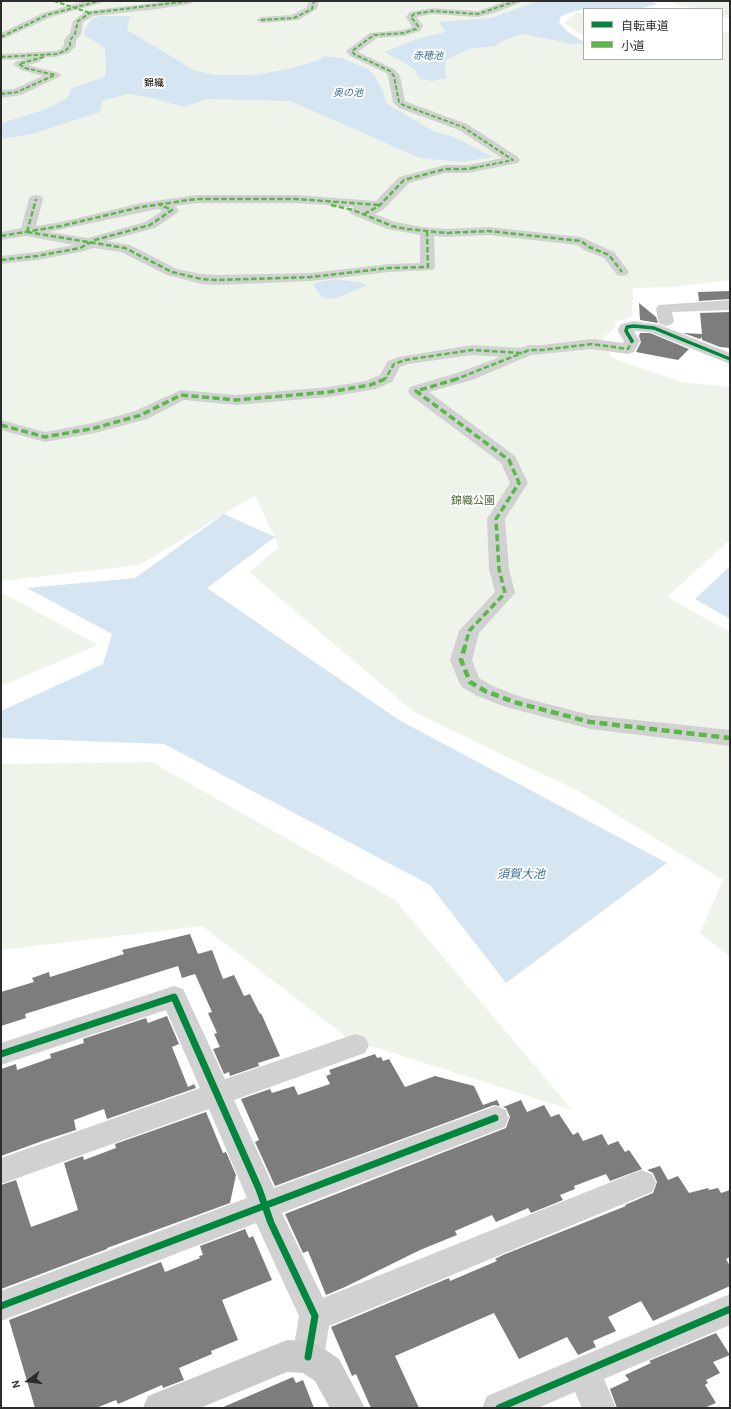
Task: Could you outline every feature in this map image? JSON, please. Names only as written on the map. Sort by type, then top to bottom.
[{"type":"street","points":[[54,1],[90,13],[190,1]]},
{"type":"street","points":[[1,37],[47,16],[99,1]]},
{"type":"street","points":[[261,20],[294,18],[312,9],[314,1]]},
{"type":"street","points":[[364,214],[380,205],[404,180],[445,169],[468,169],[513,160],[463,127],[403,105],[400,102],[394,76],[390,71],[352,52],[362,46],[374,35],[404,32],[416,29],[418,26],[411,17],[414,14],[432,11],[478,14],[516,1]]},
{"type":"street","points":[[1,94],[17,92],[55,75],[25,68],[19,64],[65,51],[70,46],[70,40],[75,34],[78,21],[90,13]]},
{"type":"street","points":[[1,57],[56,54]]},
{"type":"street","points":[[1,88],[17,92]]},
{"type":"street","points":[[27,232],[36,199]]},
{"type":"street","points":[[1,236],[27,232],[159,204],[196,199],[303,199],[380,205]]},
{"type":"street","points":[[276,200],[338,206],[364,214],[392,226],[427,232],[447,233],[488,231],[581,240],[589,247],[609,255],[622,272]]},
{"type":"street","points":[[1,260],[60,253],[80,248],[92,243],[95,240],[150,225],[172,210],[159,204]]},
{"type":"street","points":[[27,232],[38,236],[125,248],[178,274],[201,279],[217,280],[311,276],[389,268],[428,267],[427,232]]},
{"type":"street","points":[[666,321],[664,308],[730,305]]},
{"type":"street","points":[[730,359],[654,328],[634,326],[627,327],[626,331],[632,341],[628,349],[592,344],[542,350],[529,350],[466,376],[416,391],[509,460],[519,483],[496,519],[499,569],[505,593],[469,631],[460,660],[470,682],[485,691],[514,702],[590,722],[730,738]]},
{"type":"street","points":[[1,425],[45,437],[95,428],[142,415],[181,395],[236,400],[328,392],[370,385],[386,378],[394,364],[405,360],[472,350],[522,353]]},
{"type":"street","points":[[1,1054],[174,997],[259,1189],[271,1223],[314,1316],[308,1357]]},
{"type":"street","points":[[1,1172],[355,1045]]},
{"type":"street","points":[[1,1306],[495,1118]]},
{"type":"street","points":[[314,1316],[642,1182]]},
{"type":"street","points":[[499,1408],[730,1309]]},
{"type":"street","points":[[160,1408],[287,1356],[308,1357],[327,1370],[348,1408]]},
{"type":"street","points":[[582,1372],[594,1393],[599,1408]]},
{"type":"green space","name":"錦織公園","points":[[1,1],[649,1],[657,4],[642,8],[583,8],[583,9],[561,16],[559,23],[568,32],[583,41],[583,60],[723,60],[723,32],[730,32],[730,280],[672,287],[633,288],[632,317],[614,322],[617,326],[602,339],[612,358],[681,382],[730,387],[730,540],[667,597],[730,632],[730,957],[700,933],[723,880],[578,791],[414,712],[249,572],[279,547],[255,495],[140,565],[1,581]]},
{"type":"green space","points":[[666,1],[730,1],[730,19],[723,16],[723,8],[691,8]]},
{"type":"green space","points":[[575,13],[583,13],[583,35],[564,23]]},
{"type":"green space","points":[[1,592],[98,645],[1,686]]},
{"type":"green space","points":[[152,762],[395,900],[572,1110],[349,1039],[202,926],[1,950],[1,764]]},
{"type":"water","name":"赤穂池","points":[[537,1],[649,1],[657,4],[642,8],[583,8],[583,10],[561,16],[559,23],[568,32],[583,41],[583,43],[573,44],[523,34],[502,41],[495,46],[469,49],[446,60],[445,70],[447,78],[432,81],[419,79],[416,71],[405,63],[384,52],[420,38],[446,32],[439,22],[492,18]]},
{"type":"water","name":"奥の池","points":[[102,16],[130,16],[127,30],[194,70],[214,75],[255,75],[288,69],[320,60],[324,56],[342,58],[368,69],[375,76],[383,91],[386,103],[433,131],[454,137],[493,157],[462,162],[420,158],[290,101],[207,99],[184,107],[152,98],[128,94],[102,101],[100,112],[32,134],[1,139],[1,123],[44,110],[67,98],[72,88],[104,77],[106,73],[105,48],[83,34],[92,18]]},
{"type":"water","points":[[336,279],[364,283],[366,286],[336,298],[326,299],[322,297],[313,285],[319,282]]},
{"type":"water","name":"須賀大池","points":[[224,514],[275,537],[207,588],[399,720],[667,863],[506,983],[430,885],[164,744],[1,738],[1,711],[103,664],[112,634],[27,588],[135,578]]},
{"type":"water","points":[[730,566],[730,619],[695,599]]},
{"type":"building","points":[[730,291],[730,299],[699,301],[698,292]]},
{"type":"building","points":[[639,303],[656,317],[658,323],[640,320]]},
{"type":"building","points":[[730,312],[730,348],[720,347],[702,340],[702,337],[700,339],[683,333],[702,334],[700,313]]},
{"type":"building","points":[[640,333],[650,333],[689,349],[678,360],[636,352],[641,342],[639,336]]},
{"type":"building","points":[[190,934],[198,954],[212,950],[223,979],[234,975],[244,996],[250,994],[260,1014],[261,1013],[280,1056],[258,1063],[259,1066],[230,1076],[229,1072],[224,1074],[213,1049],[220,1047],[214,1034],[217,1033],[208,1013],[212,1012],[195,974],[182,978],[178,966],[25,1014],[26,1018],[1,1026],[1,992],[34,982],[32,978],[49,972],[50,977],[124,954],[122,950]]},
{"type":"building","points":[[167,1016],[179,1044],[172,1047],[188,1087],[194,1084],[196,1088],[107,1119],[104,1109],[74,1120],[76,1130],[1,1156],[1,1069],[16,1064],[17,1070],[51,1058],[50,1054],[84,1043],[83,1039],[146,1018],[148,1023]]},
{"type":"building","points":[[375,1054],[377,1058],[381,1057],[383,1061],[389,1059],[405,1087],[435,1076],[474,1086],[483,1105],[497,1100],[500,1106],[494,1105],[275,1186],[255,1142],[259,1140],[241,1099],[270,1089],[272,1093],[294,1086],[298,1095],[330,1084],[326,1076],[331,1074],[329,1070]]},
{"type":"building","points":[[521,1100],[527,1112],[544,1105],[551,1117],[559,1114],[573,1135],[578,1132],[583,1141],[602,1134],[608,1145],[618,1141],[625,1152],[629,1150],[642,1169],[610,1181],[606,1174],[574,1186],[575,1189],[560,1195],[563,1200],[531,1213],[528,1208],[496,1222],[492,1215],[455,1231],[457,1235],[420,1250],[326,1295],[308,1251],[303,1253],[285,1214],[506,1128],[510,1117],[506,1108],[503,1107]]},
{"type":"building","points":[[206,1112],[223,1153],[226,1152],[236,1175],[230,1203],[1,1289],[1,1185],[16,1180],[31,1227],[78,1210],[64,1163],[83,1156],[84,1160],[116,1148],[115,1144]]},
{"type":"building","points":[[660,1166],[668,1180],[678,1176],[689,1193],[708,1188],[709,1190],[718,1188],[721,1193],[730,1190],[730,1257],[726,1259],[730,1266],[730,1286],[653,1321],[641,1301],[608,1317],[616,1331],[593,1341],[596,1347],[578,1355],[567,1337],[519,1359],[494,1313],[395,1356],[419,1408],[371,1408],[356,1374],[352,1376],[331,1327],[449,1278],[450,1281],[497,1261],[495,1259],[503,1255],[626,1206],[625,1205],[653,1193],[657,1182],[653,1173],[647,1170]]},
{"type":"building","points":[[245,1229],[249,1238],[253,1236],[272,1280],[222,1300],[238,1340],[211,1351],[212,1354],[179,1368],[184,1380],[163,1388],[162,1385],[118,1404],[116,1400],[96,1408],[35,1408],[9,1320],[161,1262],[165,1272],[200,1258],[199,1256],[203,1255],[200,1246]]},
{"type":"building","points":[[716,1333],[730,1355],[713,1362],[720,1373],[706,1380],[708,1383],[705,1385],[716,1403],[704,1408],[617,1408],[610,1389],[629,1380],[625,1375],[651,1363],[649,1361]]},
{"type":"building","points":[[293,1377],[296,1383],[303,1380],[314,1408],[221,1408]]},
{"type":"marked path","points":[[54,1],[90,13]]},
{"type":"marked path","points":[[1,37],[47,15],[99,1]]},
{"type":"marked path","points":[[1,57],[56,54],[65,51],[70,46],[70,40],[75,34],[78,21],[90,13],[190,1]]},
{"type":"marked path","points":[[261,20],[294,18],[312,9],[314,1]]},
{"type":"marked path","points":[[364,214],[379,206],[404,180],[445,169],[468,169],[513,160],[463,127],[403,105],[399,102],[394,76],[390,71],[354,54],[352,51],[374,35],[404,33],[416,29],[418,26],[411,17],[414,14],[432,11],[478,14],[516,1]]},
{"type":"marked path","points":[[1,94],[17,92],[55,75],[25,68],[19,64],[44,57]]},
{"type":"marked path","points":[[27,232],[36,199]]},
{"type":"marked path","points":[[1,236],[61,226],[141,207],[196,199],[296,199],[380,205]]},
{"type":"marked path","points":[[1,260],[37,256],[80,248],[95,240],[150,225],[172,210],[160,205]]},
{"type":"marked path","points":[[331,205],[353,210],[392,226],[407,229],[447,233],[488,231],[581,241],[589,247],[609,255],[622,272]]},
{"type":"marked path","points":[[27,232],[125,248],[172,272],[201,279],[217,280],[311,277],[389,268],[428,267],[427,232]]},
{"type":"marked path","points":[[1,425],[45,437],[95,428],[141,415],[181,395],[236,400],[329,392],[370,385],[386,378],[394,364],[405,360],[472,350],[522,353],[529,350],[542,350],[592,344],[628,349],[632,341]]},
{"type":"marked path","points":[[522,353],[466,376],[416,391],[509,460],[519,483],[496,519],[499,569],[505,593],[469,631],[461,660],[470,682],[485,691],[514,702],[590,722],[730,738]]},
{"type":"cycle path","points":[[632,341],[626,331],[627,327],[634,326],[654,328],[730,359]]},
{"type":"cycle path","points":[[1,1054],[174,997],[259,1189],[271,1223],[315,1316],[308,1357]]},
{"type":"cycle path","points":[[1,1306],[495,1118]]},
{"type":"cycle path","points":[[499,1408],[730,1309]]},
{"type":"district","name":"錦織","points":[[154,83]]}]
